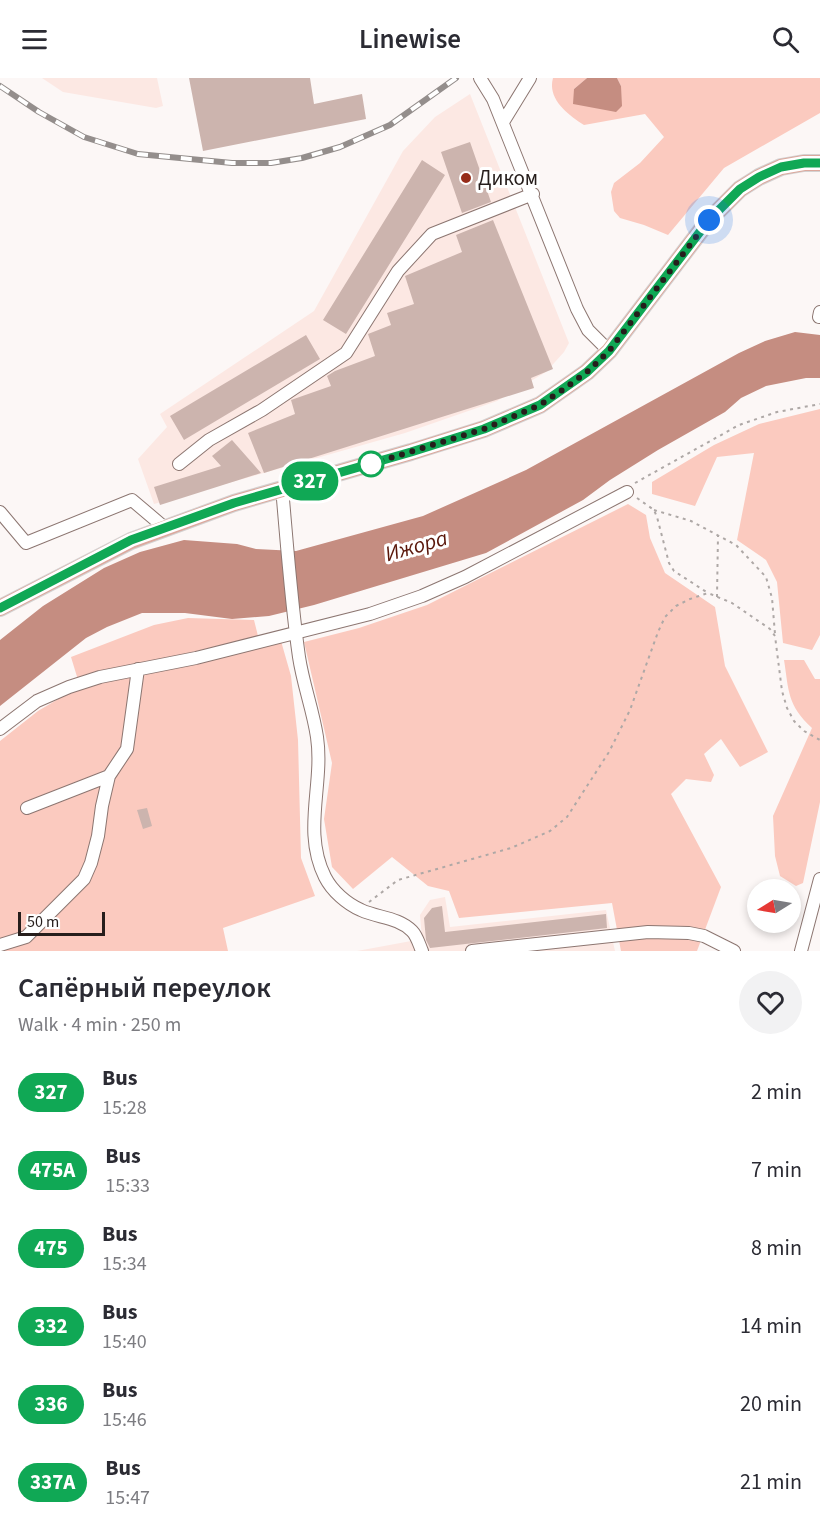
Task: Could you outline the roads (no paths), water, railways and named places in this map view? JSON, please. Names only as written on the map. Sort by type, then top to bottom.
[{"type":"main road","points":[[0,608],[131,540],[234,503],[411,452],[511,418],[540,405],[587,372],[609,351],[709,220],[740,189],[781,167],[820,163]]},
{"type":"street","points":[[480,78],[494,99],[577,309],[588,330],[609,351]]},
{"type":"street","points":[[503,122],[530,78]]},
{"type":"street","points":[[179,464],[209,440],[262,410],[346,353],[398,271],[432,234],[533,194]]},
{"type":"street","points":[[819,317],[820,312]]},
{"type":"street","points":[[282,488],[299,659],[317,737],[319,764],[314,828],[318,860],[326,879],[338,894],[361,910],[401,922],[413,932],[422,951]]},
{"type":"street","points":[[0,729],[38,701],[69,687],[100,677],[196,658],[370,614],[422,596],[465,577],[627,492]]},
{"type":"street","points":[[0,512],[26,543],[132,500],[165,528]]},
{"type":"street","points":[[0,945],[26,937],[84,879],[91,864],[98,836],[109,776],[127,749],[138,669]]},
{"type":"street","points":[[27,808],[90,786],[109,776]]},
{"type":"street","points":[[801,951],[820,879]]},
{"type":"street","points":[[472,951],[560,946],[648,932],[689,933],[704,936],[734,951]]},
{"type":"water","points":[[587,78],[617,78],[621,86],[622,106],[616,112],[573,104],[574,89]]},
{"type":"water","name":"Ижора","points":[[795,332],[820,335],[820,378],[806,378],[766,386],[741,398],[725,412],[658,450],[583,500],[486,553],[314,605],[269,616],[232,619],[185,613],[142,613],[86,638],[0,706],[0,640],[43,606],[104,568],[140,552],[184,540],[237,544],[256,549],[296,551],[423,516],[526,470],[739,353],[765,341]]},
{"type":"railway","points":[[0,86],[39,112],[84,137],[138,154],[232,163],[271,163],[302,158],[340,147],[390,125],[456,78]]},
{"type":"place","name":"Диком","points":[[466,178]]}]
